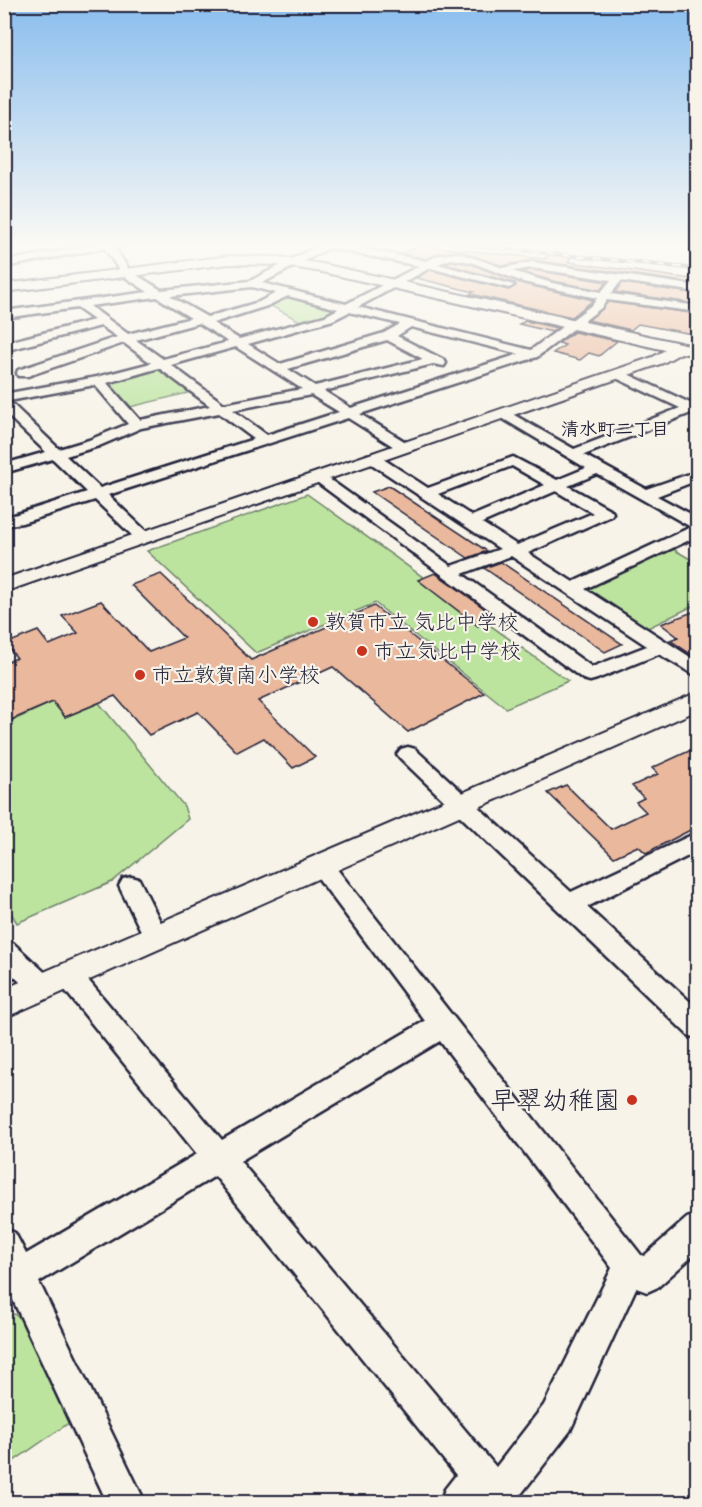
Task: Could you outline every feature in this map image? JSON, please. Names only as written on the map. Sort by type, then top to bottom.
[{"type":"street","points":[[90,313],[265,440]]},
{"type":"street","points":[[194,313],[404,447]]},
{"type":"street","points":[[14,357],[124,339],[204,320],[250,313]]},
{"type":"street","points":[[279,313],[303,326]]},
{"type":"street","points":[[4,398],[98,381],[303,326],[338,313]]},
{"type":"street","points":[[371,313],[533,354]]},
{"type":"street","points":[[523,313],[698,352]]},
{"type":"street","points":[[4,521],[16,520],[533,354],[588,313]]},
{"type":"street","points":[[642,313],[664,317]]},
{"type":"street","points":[[14,357],[101,322]]},
{"type":"street","points":[[279,368],[388,336],[410,323]]},
{"type":"street","points":[[388,336],[465,376]]},
{"type":"street","points":[[4,586],[619,374],[658,360],[677,349]]},
{"type":"street","points":[[14,357],[33,392]]},
{"type":"street","points":[[4,469],[58,455],[137,425],[224,410],[434,360]]},
{"type":"street","points":[[619,374],[695,409]]},
{"type":"street","points":[[98,381],[137,425]]},
{"type":"street","points":[[4,404],[144,538]]},
{"type":"street","points":[[573,454],[695,409]]},
{"type":"street","points":[[502,414],[698,525]]},
{"type":"street","points":[[372,458],[698,671]]},
{"type":"street","points":[[427,493],[513,461],[605,513],[514,551],[448,573]]},
{"type":"street","points":[[471,522],[598,468]]},
{"type":"street","points":[[645,495],[698,475]]},
{"type":"street","points":[[317,477],[590,675],[661,647]]},
{"type":"street","points":[[572,589],[698,530]]},
{"type":"street","points":[[4,1004],[693,706]]},
{"type":"street","points":[[408,754],[570,904],[698,1027]]},
{"type":"street","points":[[570,904],[698,841]]},
{"type":"street","points":[[321,865],[630,1266],[647,1276],[698,1229]]},
{"type":"street","points":[[130,886],[156,937]]},
{"type":"street","points":[[4,950],[56,981],[219,1157],[483,1495],[557,1418],[630,1266]]},
{"type":"street","points":[[12,1281],[444,1024]]},
{"type":"street","points":[[4,1244],[12,1281],[126,1503]]},
{"type":"green space","points":[[285,313],[333,313],[327,317],[302,322]]},
{"type":"green space","points":[[156,369],[163,370],[192,392],[126,408],[105,382]]},
{"type":"green space","points":[[307,494],[568,681],[506,708],[375,603],[256,653],[147,551]]},
{"type":"green space","points":[[673,549],[697,563],[697,604],[646,629],[586,591],[587,586]]},
{"type":"green space","points":[[53,702],[65,717],[99,703],[184,806],[188,819],[112,882],[17,923],[5,903],[5,724]]},
{"type":"green space","points":[[14,1314],[24,1319],[73,1420],[5,1467],[5,1320]]},
{"type":"building","points":[[556,313],[577,313],[572,317]]},
{"type":"building","points":[[595,313],[698,314],[698,335],[638,324],[631,330],[588,320]]},
{"type":"building","points":[[526,321],[557,328],[552,332],[519,324]]},
{"type":"building","points":[[574,332],[617,341],[599,356],[589,353],[580,360],[553,353],[565,345],[559,343]]},
{"type":"building","points":[[389,486],[487,551],[468,558],[372,492]]},
{"type":"building","points":[[501,562],[622,644],[605,652],[484,568]]},
{"type":"building","points":[[435,573],[496,617],[478,626],[418,580]]},
{"type":"building","points":[[161,574],[251,660],[374,606],[484,693],[408,732],[333,667],[258,701],[315,757],[293,768],[264,738],[237,752],[198,712],[149,735],[115,696],[65,717],[53,702],[4,723],[4,663],[17,658],[5,644],[38,631],[49,645],[78,633],[62,616],[101,601],[149,652],[184,638],[131,585]]},
{"type":"building","points":[[698,610],[698,659],[670,640],[678,637],[661,624]]},
{"type":"building","points":[[698,747],[698,826],[646,853],[638,846],[614,857],[548,793],[566,785],[611,829],[646,812],[636,802],[644,798],[632,786],[658,774],[652,768]]},
{"type":"place","name":"敦賀市立 気比中学校","points":[[313,622]]},
{"type":"place","name":"市立気比中学校","points":[[362,651]]},
{"type":"place","name":"市立敦賀南小学校","points":[[140,675]]},
{"type":"place","name":"早翠幼稚園","points":[[632,1100]]},
{"type":"district","name":"清水町二丁目","points":[[615,429]]}]
